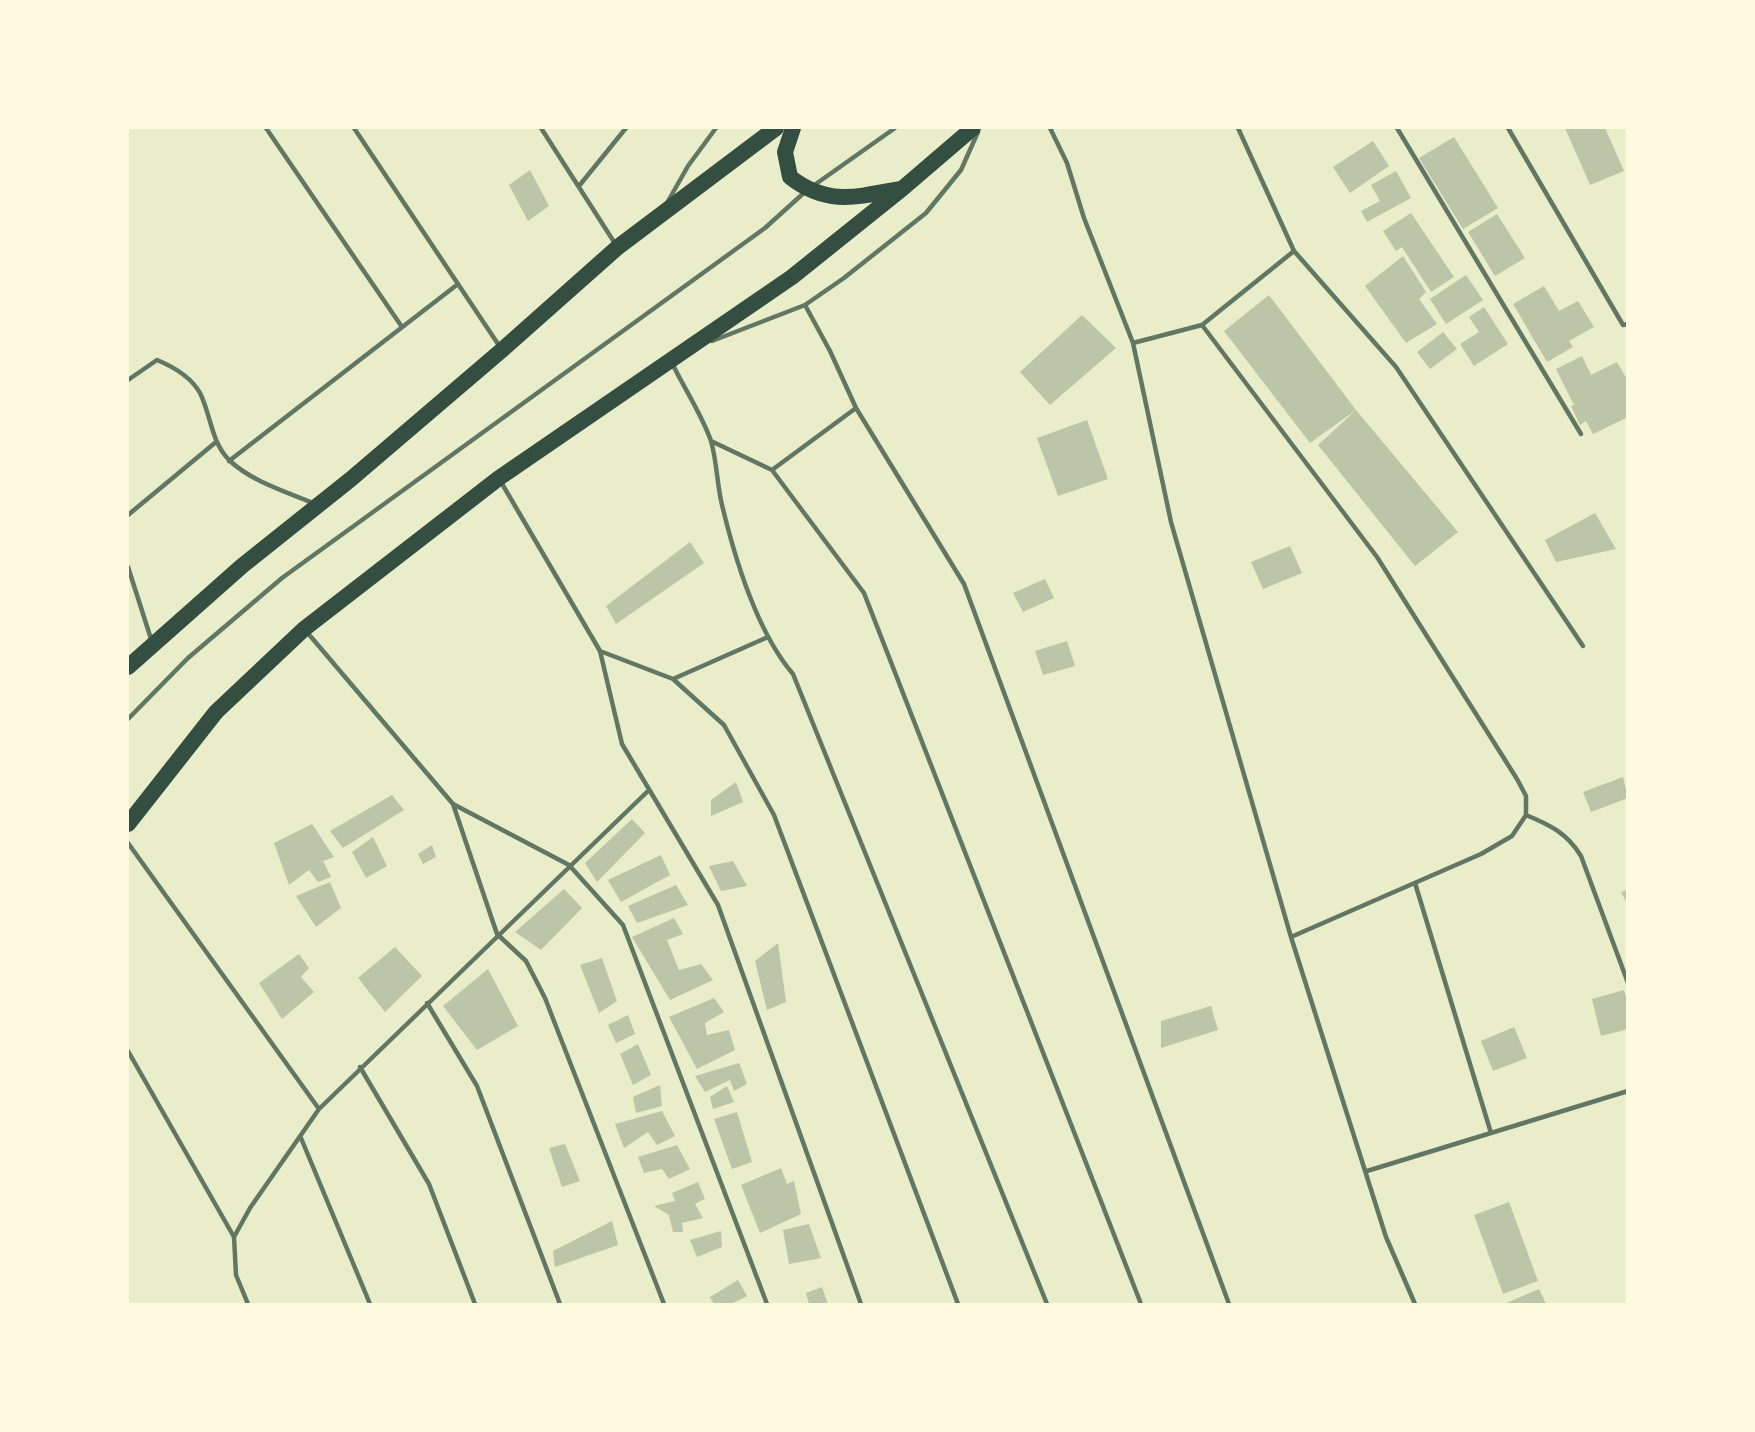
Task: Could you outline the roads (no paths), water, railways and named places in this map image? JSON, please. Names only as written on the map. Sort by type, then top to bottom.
[{"type":"highway","points":[[128,667],[242,566],[502,350],[618,247],[776,128]]},
{"type":"highway","points":[[793,128],[785,152],[790,177],[807,190],[826,196],[854,198],[903,188]]},
{"type":"highway","points":[[128,824],[216,712],[304,629],[499,478],[670,358],[792,277],[903,188],[973,128]]},
{"type":"lane","points":[[266,128],[402,327]]},
{"type":"lane","points":[[354,128],[502,350]]},
{"type":"lane","points":[[541,128],[618,247]]},
{"type":"lane","points":[[579,186],[626,128]]},
{"type":"lane","points":[[662,212],[688,166],[716,128]]},
{"type":"lane","points":[[128,719],[188,658],[282,578],[765,228],[807,190],[895,128]]},
{"type":"lane","points":[[980,128],[961,170],[926,213],[844,278],[805,305],[670,358],[711,441],[722,505],[740,568],[768,637],[778,656],[793,674],[1047,1305]]},
{"type":"lane","points":[[1050,128],[1067,163],[1084,218],[1133,344],[1171,522],[1291,937],[1367,1171],[1386,1237],[1415,1305]]},
{"type":"lane","points":[[1238,128],[1294,251],[1396,367],[1583,646]]},
{"type":"lane","points":[[1397,128],[1581,434]]},
{"type":"lane","points":[[1508,128],[1623,325],[1628,324]]},
{"type":"lane","points":[[1133,344],[1202,325],[1294,251]]},
{"type":"lane","points":[[229,460],[458,284]]},
{"type":"lane","points":[[805,305],[830,351],[856,408],[964,584],[1229,1305]]},
{"type":"lane","points":[[1202,325],[1377,557],[1526,796],[1526,815],[1512,836],[1481,854],[1291,937]]},
{"type":"lane","points":[[128,380],[157,360],[179,370],[199,392],[216,442],[229,460],[264,483],[318,505]]},
{"type":"lane","points":[[772,470],[856,408]]},
{"type":"lane","points":[[711,441],[772,470],[864,592],[1141,1305]]},
{"type":"lane","points":[[128,515],[216,442]]},
{"type":"lane","points":[[499,478],[531,537],[600,651],[622,744],[718,905],[861,1305]]},
{"type":"lane","points":[[128,567],[153,645]]},
{"type":"lane","points":[[304,629],[453,804],[497,934],[526,961],[545,998],[664,1305]]},
{"type":"lane","points":[[673,679],[768,637]]},
{"type":"lane","points":[[600,651],[673,679],[724,725],[774,815],[958,1305]]},
{"type":"lane","points":[[234,1237],[250,1208],[301,1138],[319,1109],[360,1066],[648,791]]},
{"type":"lane","points":[[453,804],[569,865],[623,925],[767,1305]]},
{"type":"lane","points":[[1526,815],[1557,828],[1572,841],[1581,856],[1628,983]]},
{"type":"lane","points":[[128,843],[319,1109]]},
{"type":"lane","points":[[1415,883],[1491,1132]]},
{"type":"lane","points":[[427,1003],[477,1086],[560,1305]]},
{"type":"lane","points":[[128,1051],[234,1237],[236,1275],[248,1305]]},
{"type":"lane","points":[[360,1066],[429,1184],[475,1305]]},
{"type":"lane","points":[[1367,1171],[1628,1091]]},
{"type":"lane","points":[[301,1138],[370,1305]]}]
